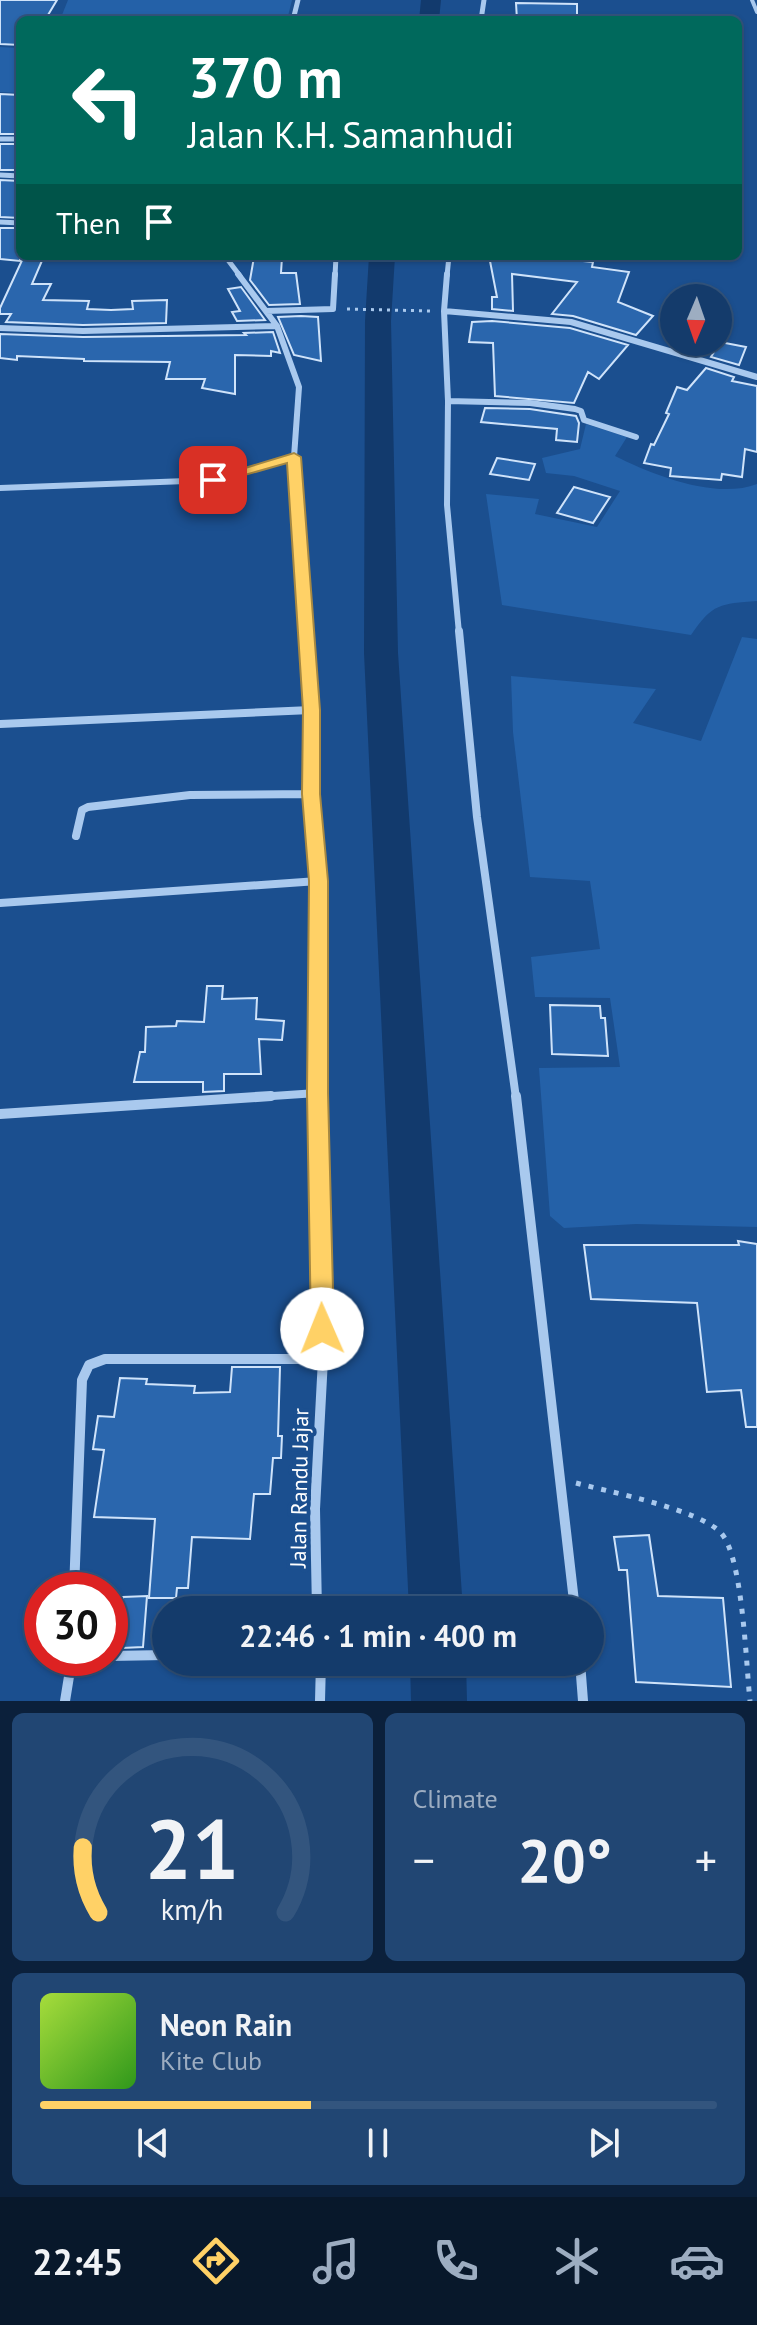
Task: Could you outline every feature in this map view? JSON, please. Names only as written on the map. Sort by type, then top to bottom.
[{"type":"street","name":"Jalan Randu Jajar","points":[[228,260],[277,326],[299,387],[294,457],[311,710],[311,794],[318,881],[317,1093],[323,1359],[315,1509],[317,1596]]},
{"type":"street","points":[[266,311],[333,309],[336,260]]},
{"type":"street","points":[[449,260],[444,311],[448,401],[447,505],[477,817],[518,1112],[574,1596]]},
{"type":"street","points":[[444,311],[571,322],[757,377]]},
{"type":"street","points":[[0,328],[83,331],[277,326]]},
{"type":"street","points":[[448,401],[579,410],[584,420],[636,437]]},
{"type":"street","points":[[0,488],[213,480],[294,457]]},
{"type":"street","points":[[0,724],[311,710]]},
{"type":"street","points":[[76,836],[82,810],[88,807],[190,795],[311,794]]},
{"type":"street","points":[[0,903],[318,881]]},
{"type":"street","points":[[0,1114],[317,1093]]},
{"type":"street","points":[[75,1572],[82,1380],[86,1367],[105,1359],[323,1359]]},
{"type":"street","points":[[128,1656],[152,1655]]},
{"type":"street","points":[[65,1701],[69,1676]]},
{"type":"street","points":[[320,1701],[321,1676]]},
{"type":"street","points":[[581,1676],[583,1701]]},
{"type":"lane","points":[[752,0],[757,12]]},
{"type":"path","points":[[341,309],[423,310]]},
{"type":"path","points":[[562,1478],[693,1519],[720,1532],[728,1543],[735,1569],[750,1701]]},
{"type":"shaded area","points":[[68,0],[292,0],[288,16],[62,16]]},
{"type":"shaded area","points":[[0,47],[16,48],[16,93],[0,92]]},
{"type":"shaded area","points":[[586,424],[627,437],[615,456],[647,471],[704,487],[741,488],[757,484],[757,601],[718,607],[705,617],[691,635],[502,605],[486,494],[539,499],[535,514],[597,527],[620,491],[574,476],[546,473],[542,458],[580,449]]},
{"type":"shaded area","points":[[742,637],[757,639],[757,1227],[636,1224],[564,1228],[550,1216],[539,1068],[620,1067],[610,998],[535,997],[531,957],[600,949],[590,881],[530,877],[513,732],[511,676],[656,689],[633,723],[701,741]]},
{"type":"building","points":[[0,0],[57,0],[47,16],[16,16],[16,45],[0,44]]},
{"type":"building","points":[[516,3],[577,4],[577,16],[517,16]]},
{"type":"building","points":[[0,94],[16,95],[16,134],[0,134]]},
{"type":"building","points":[[0,144],[16,144],[16,170],[0,170]]},
{"type":"building","points":[[0,180],[16,181],[16,218],[0,217]]},
{"type":"building","points":[[0,228],[16,228],[16,260],[20,261],[0,259]]},
{"type":"building","points":[[22,260],[42,260],[32,284],[51,284],[43,300],[89,301],[87,309],[111,310],[133,309],[132,301],[167,300],[166,323],[83,325],[6,322],[11,314],[0,314]]},
{"type":"building","points":[[253,260],[282,260],[281,273],[296,273],[300,304],[269,305],[250,280]]},
{"type":"building","points":[[490,260],[593,262],[592,267],[629,272],[618,302],[653,316],[636,335],[573,316],[552,314],[577,282],[512,274],[513,311],[492,309],[492,297],[497,297]]},
{"type":"building","points":[[241,287],[265,320],[237,321],[232,312],[240,311],[228,289]]},
{"type":"building","points":[[278,317],[318,317],[321,361],[294,355]]},
{"type":"building","points":[[472,322],[570,328],[628,345],[599,379],[588,372],[574,403],[495,396],[493,343],[469,342]]},
{"type":"building","points":[[273,332],[280,353],[271,351],[271,356],[235,355],[235,394],[202,388],[205,379],[166,379],[170,362],[0,358],[0,334],[83,337]]},
{"type":"building","points":[[732,344],[746,347],[739,365],[711,357],[732,356]]},
{"type":"building","points":[[706,368],[734,377],[732,381],[757,386],[757,452],[745,449],[742,477],[722,474],[721,480],[670,476],[671,468],[644,463],[669,414],[666,413],[677,387],[687,390]]},
{"type":"building","points":[[485,408],[530,409],[576,416],[579,423],[577,442],[556,440],[557,429],[481,422]]},
{"type":"building","points":[[497,458],[535,464],[529,480],[490,474]]},
{"type":"building","points":[[574,487],[610,497],[593,523],[557,513]]},
{"type":"building","points":[[207,986],[223,986],[222,999],[257,998],[256,1019],[284,1021],[282,1040],[259,1039],[261,1074],[224,1074],[224,1091],[203,1092],[203,1082],[134,1082],[140,1052],[145,1052],[146,1027],[176,1026],[177,1021],[204,1022]]},
{"type":"building","points":[[550,1005],[600,1006],[601,1018],[605,1018],[608,1056],[552,1054]]},
{"type":"building","points":[[738,1241],[757,1244],[757,1427],[746,1427],[741,1390],[707,1392],[697,1303],[591,1299],[584,1245],[739,1245]]},
{"type":"building","points":[[232,1367],[280,1367],[278,1436],[282,1436],[281,1458],[273,1458],[270,1494],[254,1494],[250,1539],[192,1537],[188,1588],[177,1588],[176,1596],[149,1598],[155,1519],[94,1517],[104,1450],[93,1449],[98,1416],[114,1417],[120,1378],[147,1379],[146,1384],[195,1386],[194,1393],[230,1392]]},
{"type":"building","points":[[649,1535],[658,1596],[723,1598],[731,1687],[636,1682],[627,1570],[619,1570],[614,1537]]},
{"type":"building","points":[[147,1596],[143,1647],[128,1648],[128,1597]]},
{"type":"waterway","points":[[429,16],[431,0]]},
{"type":"waterway","points":[[382,260],[378,321],[381,653],[435,1596]]},
{"type":"waterway","points":[[438,1676],[439,1701]]},
{"type":"route","points":[[213,480],[294,457],[311,710],[311,794],[318,881],[317,1093],[322,1329]]}]
